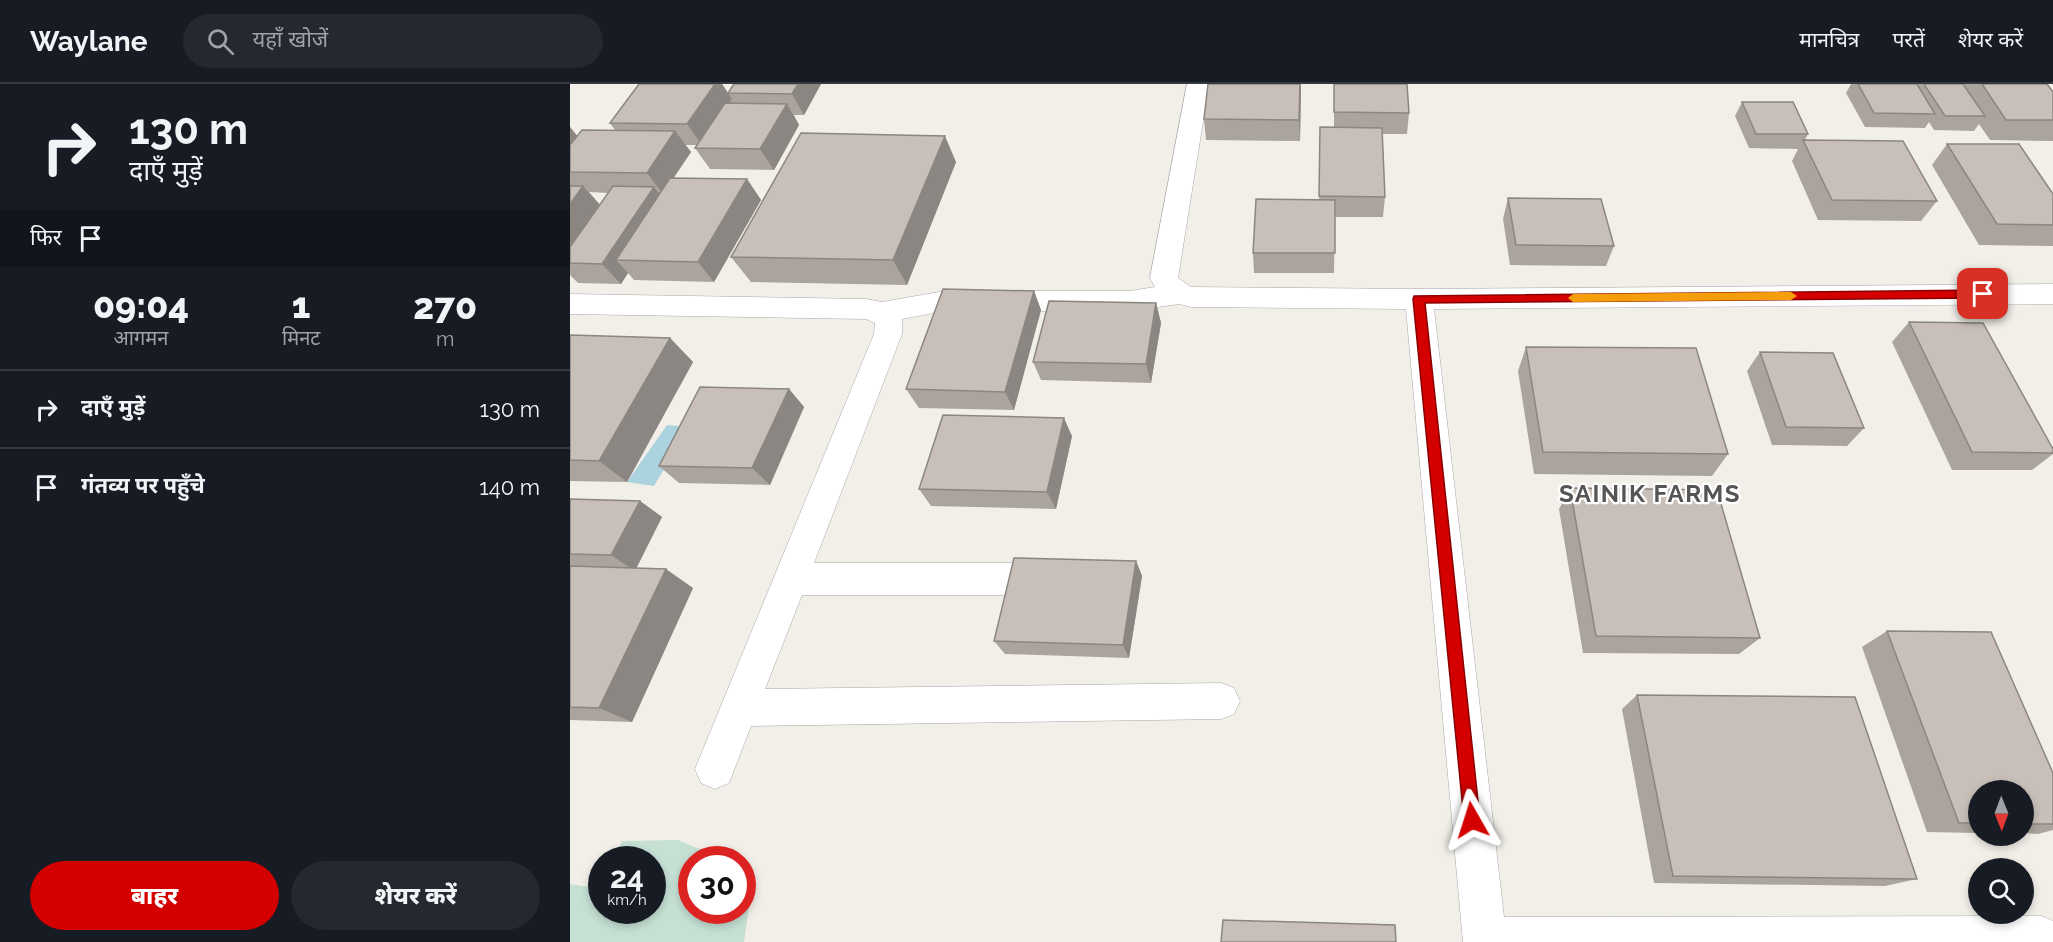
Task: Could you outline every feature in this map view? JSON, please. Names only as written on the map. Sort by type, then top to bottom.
[{"type":"street","points":[[1198,84],[1164,278],[1168,287],[1178,294],[1191,297],[1419,299],[2053,294]]},
{"type":"street","points":[[570,304],[866,309],[882,312],[945,301],[1130,302],[1178,294]]},
{"type":"street","points":[[1419,299],[1484,940],[2042,938]]},
{"type":"street","points":[[715,769],[888,334],[889,321],[882,312]]},
{"type":"street","points":[[791,579],[1013,579]]},
{"type":"street","points":[[739,708],[1221,701]]},
{"type":"green space","points":[[678,840],[693,846],[678,846],[678,924],[747,924],[744,942],[570,942],[570,884],[588,887],[588,924],[666,924],[666,846],[620,846],[622,841]]},
{"type":"water","points":[[667,425],[689,427],[654,486],[627,482]]},
{"type":"building","points":[[639,84],[715,84],[687,124],[610,123]]},
{"type":"building","points":[[734,84],[798,84],[792,94],[728,93]]},
{"type":"building","points":[[1208,84],[1300,84],[1299,120],[1204,119]]},
{"type":"building","points":[[1334,84],[1407,84],[1409,113],[1334,112]]},
{"type":"building","points":[[1858,84],[1917,84],[1935,114],[1874,113]]},
{"type":"building","points":[[1924,84],[1963,84],[1985,116],[1945,116]]},
{"type":"building","points":[[1982,84],[2047,84],[2053,92],[2053,120],[2006,120]]},
{"type":"building","points":[[1742,102],[1793,102],[1808,134],[1756,134]]},
{"type":"building","points":[[725,103],[787,104],[760,149],[695,148]]},
{"type":"building","points":[[1320,127],[1382,128],[1385,197],[1319,196]]},
{"type":"building","points":[[582,130],[675,131],[647,173],[570,172],[570,145]]},
{"type":"building","points":[[801,133],[945,136],[893,260],[731,257]]},
{"type":"building","points":[[1803,140],[1903,141],[1937,201],[1832,200]]},
{"type":"building","points":[[1947,144],[2019,144],[2053,194],[2053,225],[1997,224]]},
{"type":"building","points":[[670,178],[747,179],[698,262],[616,260]]},
{"type":"building","points":[[570,186],[583,186],[570,204]]},
{"type":"building","points":[[613,186],[654,187],[602,264],[570,263],[570,247]]},
{"type":"building","points":[[1508,198],[1601,199],[1614,246],[1516,245]]},
{"type":"building","points":[[1256,199],[1335,200],[1335,253],[1253,253]]},
{"type":"building","points":[[943,289],[1034,291],[1005,392],[906,389]]},
{"type":"building","points":[[1049,301],[1156,303],[1146,364],[1033,362]]},
{"type":"building","points":[[1909,322],[1983,323],[2053,449],[2053,453],[1972,452]]},
{"type":"building","points":[[570,335],[670,338],[599,461],[570,460]]},
{"type":"building","points":[[1526,347],[1696,348],[1728,454],[1543,452]]},
{"type":"building","points":[[1760,352],[1833,353],[1864,428],[1786,427]]},
{"type":"building","points":[[700,387],[789,389],[752,468],[659,466]]},
{"type":"building","points":[[943,415],[1064,418],[1047,492],[919,489]]},
{"type":"building","points":[[1570,488],[1717,490],[1760,638],[1596,636]]},
{"type":"building","points":[[570,499],[640,501],[611,555],[570,554]]},
{"type":"building","points":[[1014,558],[1136,561],[1123,645],[994,641]]},
{"type":"building","points":[[570,566],[666,569],[599,708],[570,707]]},
{"type":"building","points":[[1887,631],[1991,632],[2053,773],[2053,824],[2034,824],[2034,780],[1968,780],[1968,823],[1959,823]]},
{"type":"building","points":[[1637,695],[1855,697],[1917,879],[1673,876]]},
{"type":"building","points":[[1223,920],[1395,925],[1396,942],[1221,942]]},
{"type":"slow traffic","points":[[1573,298],[1791,296]]},
{"type":"district","name":"SAINIK FARMS","points":[[1650,494]]},
{"type":"route","points":[[1472,820],[1419,299],[1983,294]]}]
